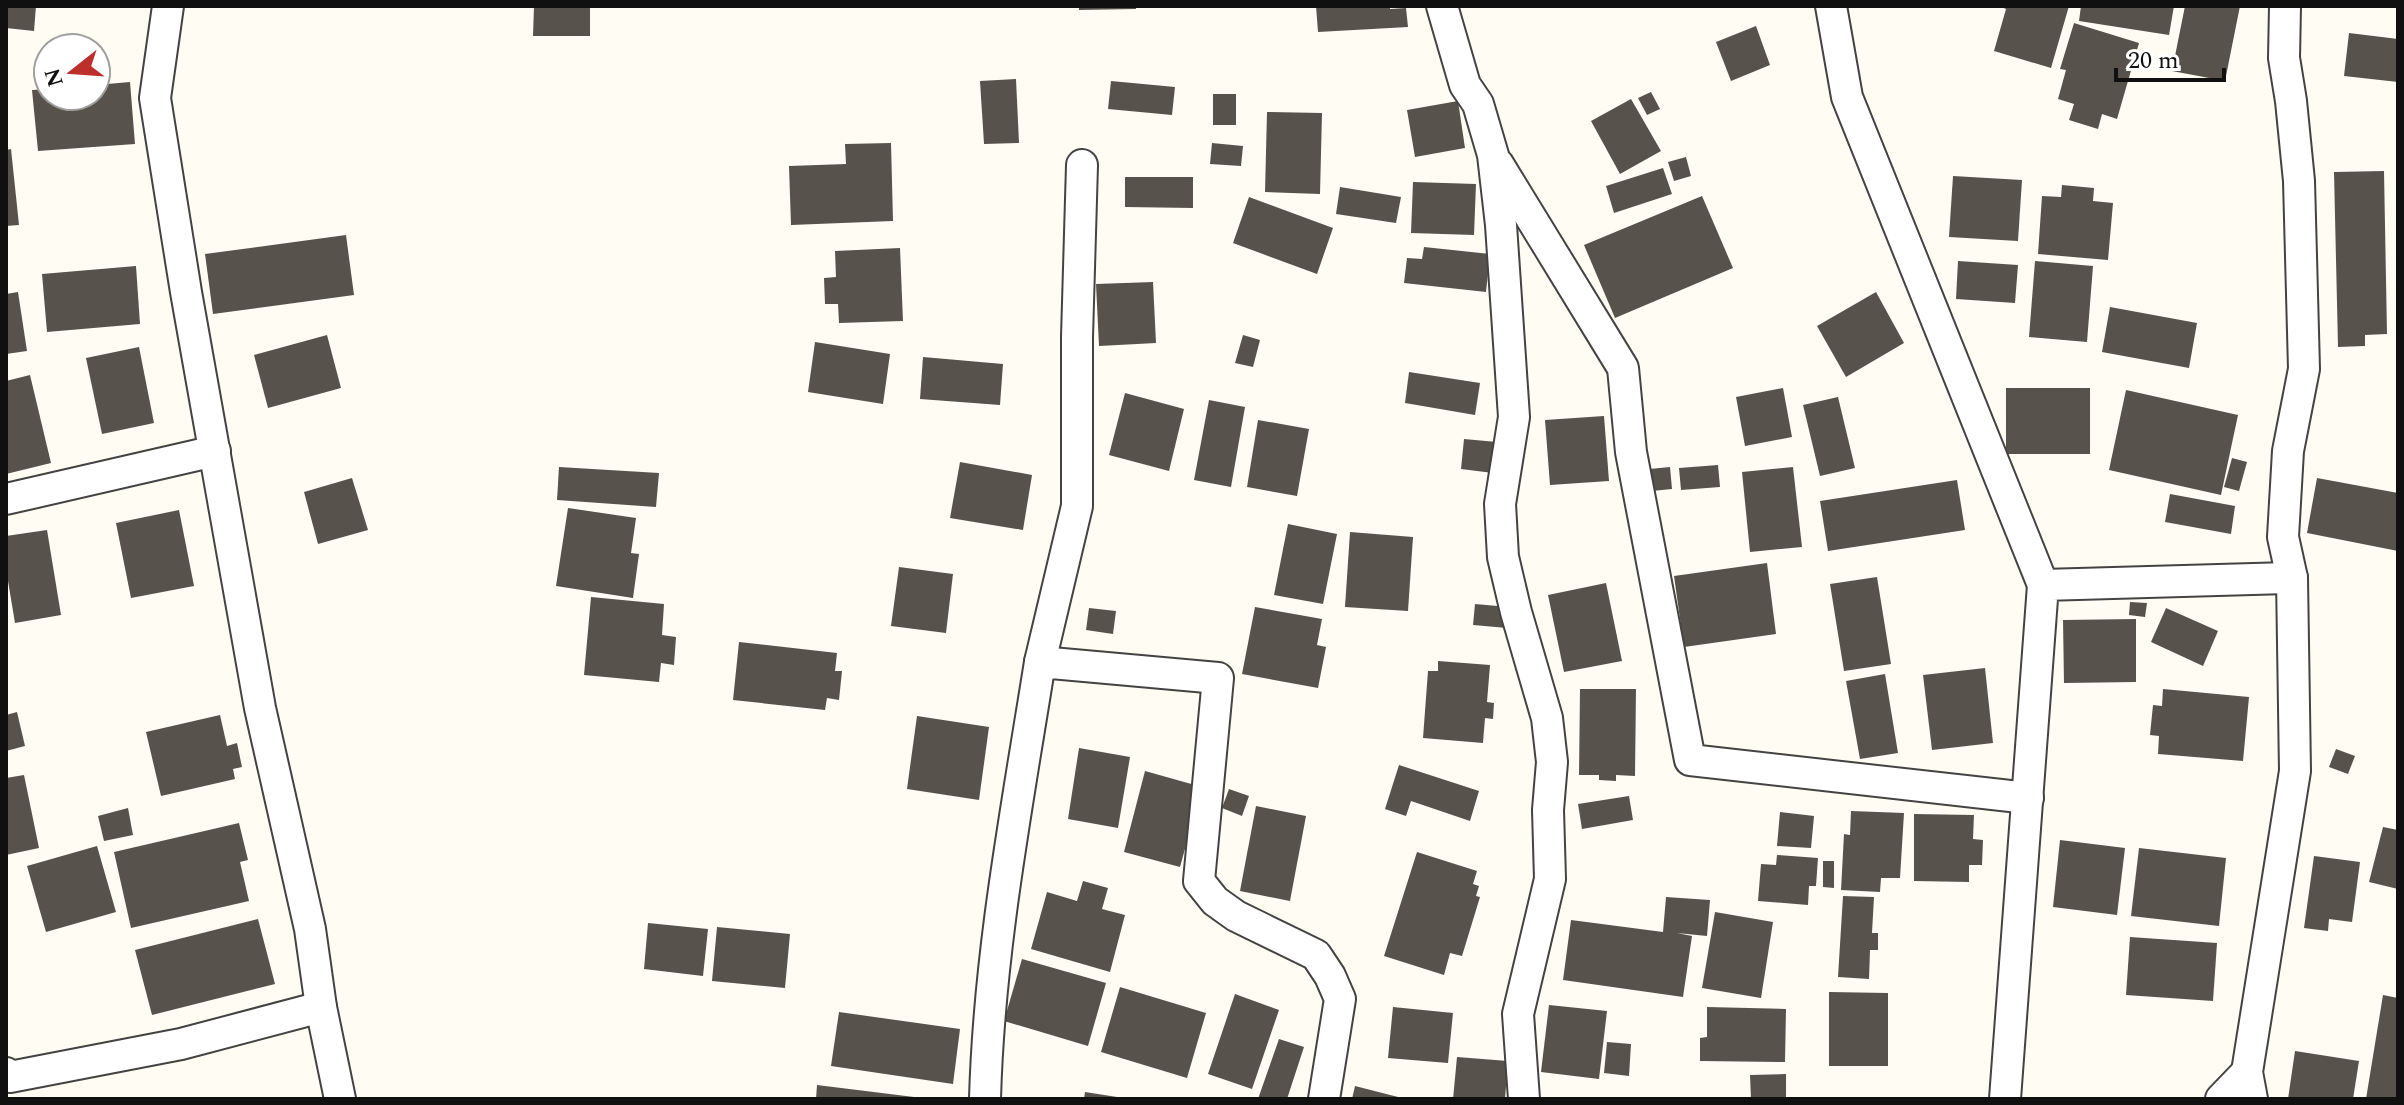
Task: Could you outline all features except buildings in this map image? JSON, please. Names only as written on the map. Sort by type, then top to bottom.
[{"type":"street","points":[[168,6],[155,98],[260,708],[310,929],[321,1007],[340,1099]]},
{"type":"street","points":[[1442,6],[1465,85],[1478,104],[1493,155],[1514,417],[1500,504],[1503,557],[1547,718],[1552,762],[1548,810],[1550,879],[1518,1014],[1524,1099]]},
{"type":"street","points":[[1831,6],[1847,97],[2043,585],[2005,1099]]},
{"type":"street","points":[[2221,1099],[2249,1086],[2295,771],[2292,578],[2283,537],[2288,451],[2304,369],[2299,181],[2284,58],[2285,6]]},
{"type":"street","points":[[1493,155],[1623,368],[1631,452],[1690,760],[2028,798]]},
{"type":"street","points":[[985,1099],[986,1054],[1002,907],[1040,662],[1077,506],[1077,337],[1082,165]]},
{"type":"street","points":[[6,499],[215,451]]},
{"type":"street","points":[[2043,585],[2292,578]]},
{"type":"street","points":[[1040,662],[1218,678],[1199,881],[1215,901],[1236,916],[1316,955],[1330,976],[1340,999],[1324,1099]]},
{"type":"street","points":[[6,1073],[10,1077],[181,1044],[321,1007]]}]
